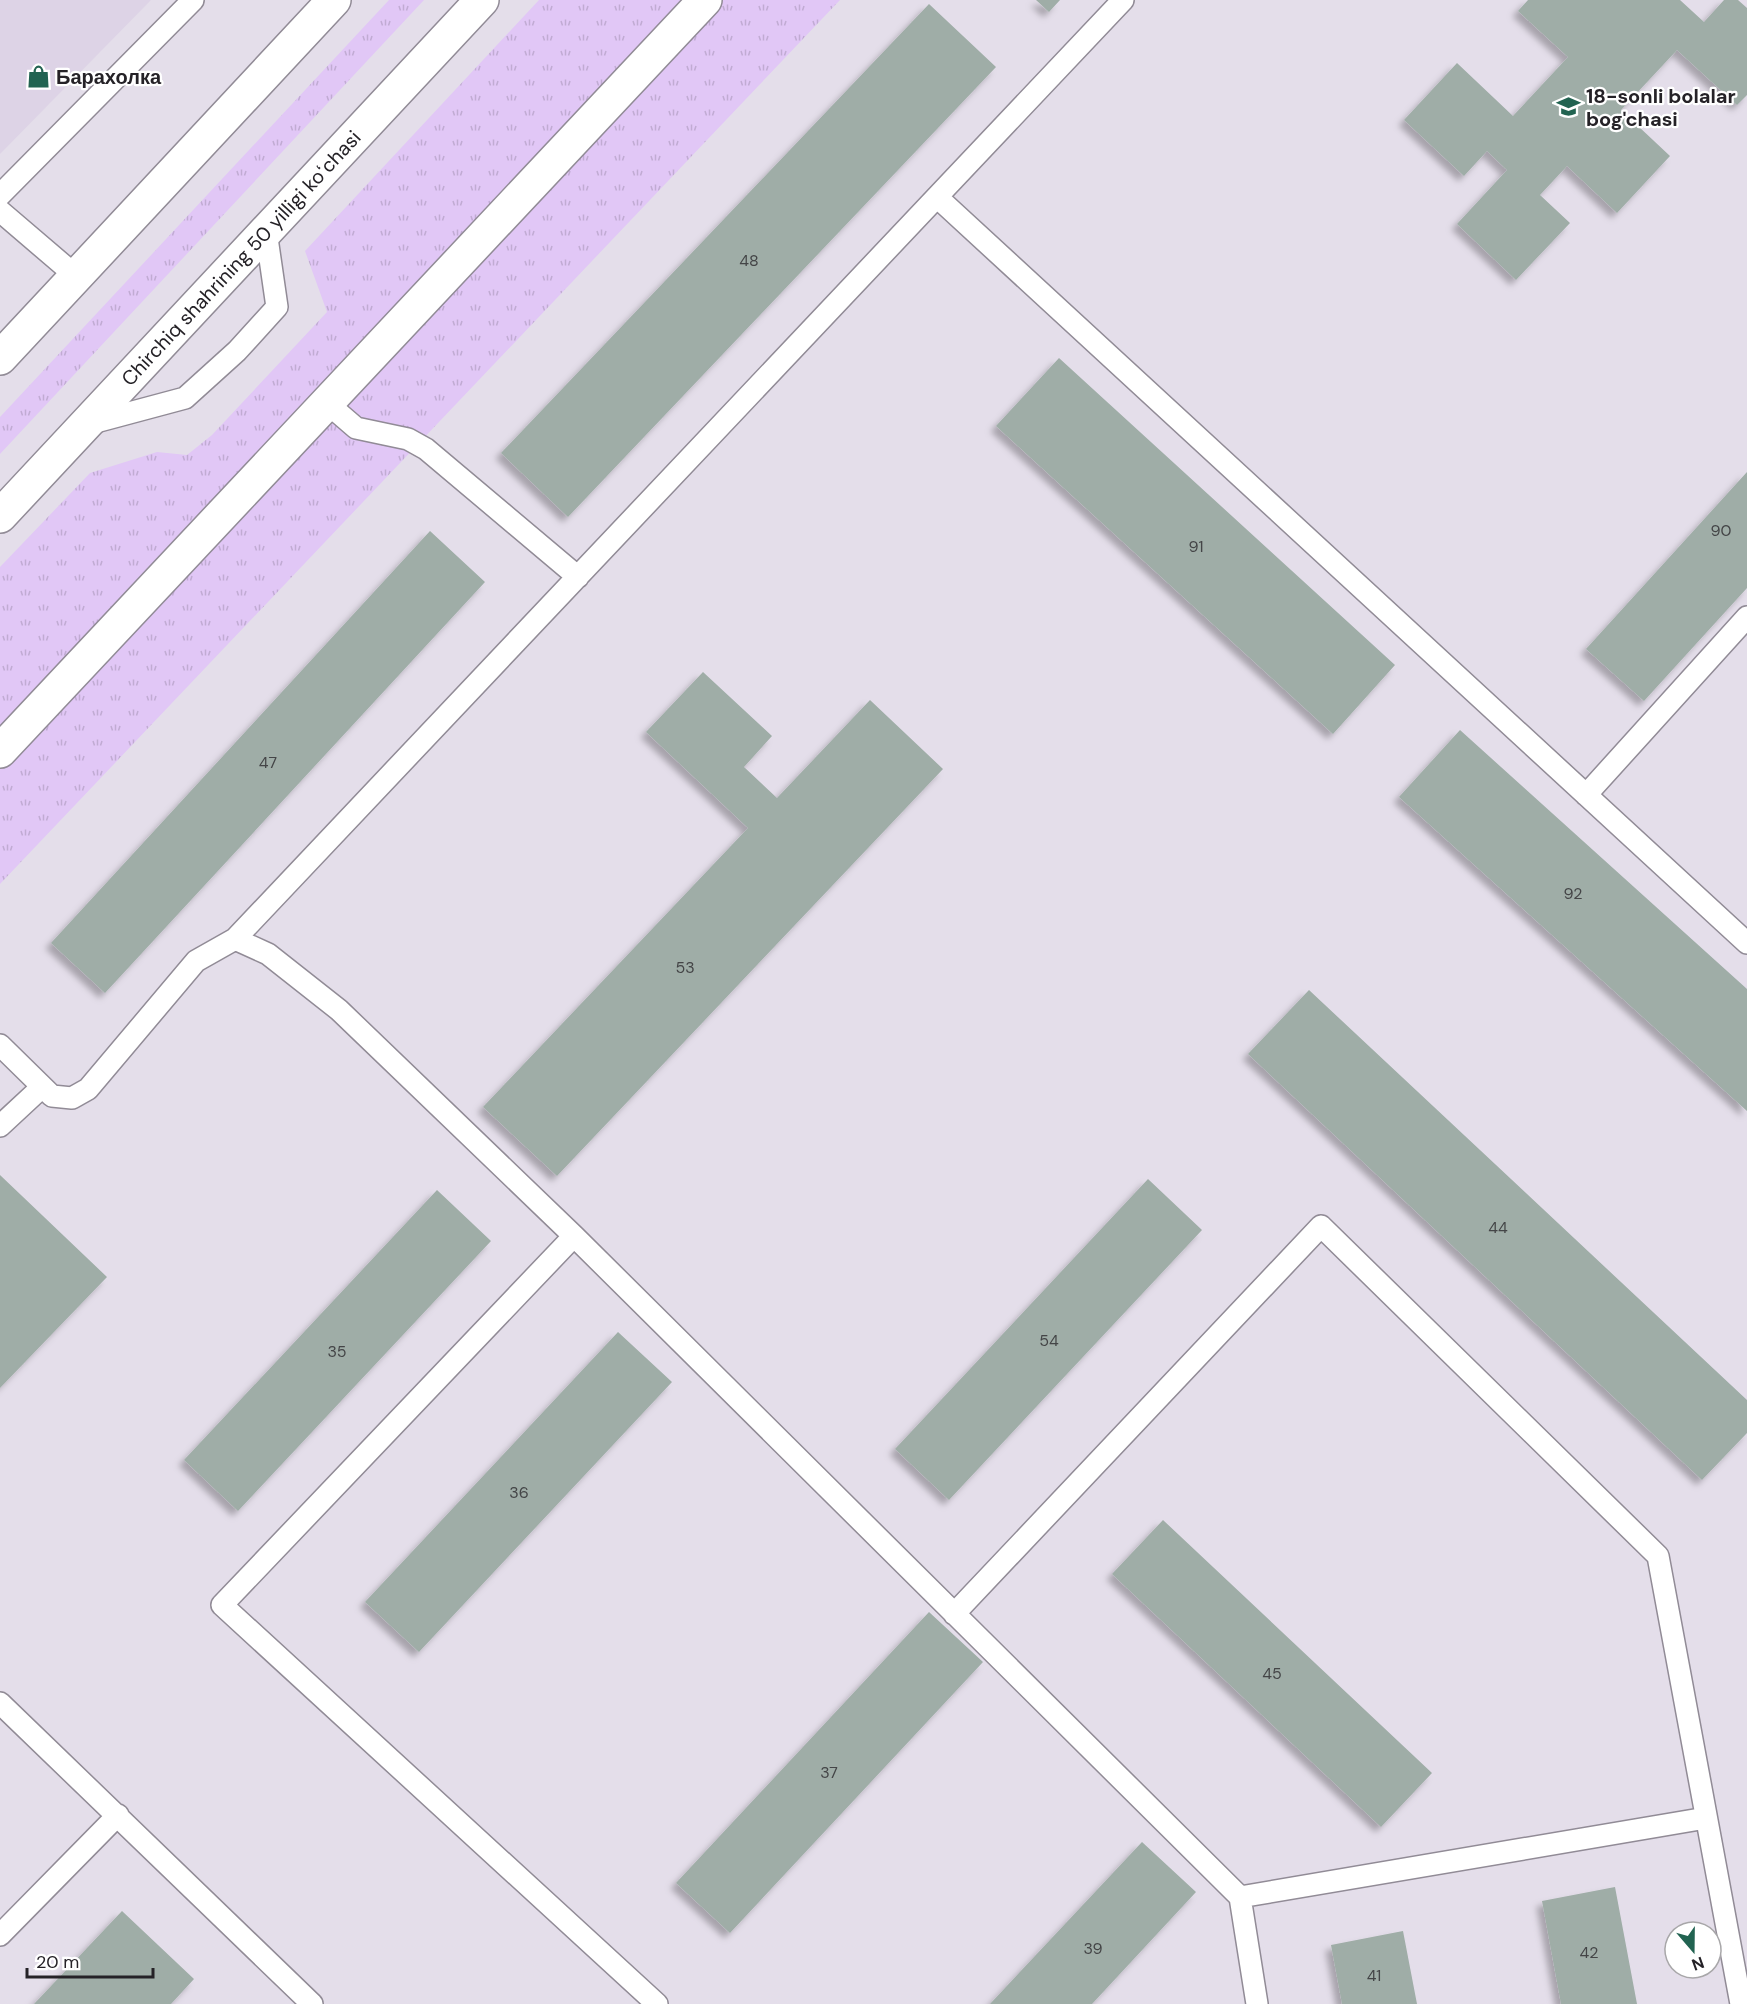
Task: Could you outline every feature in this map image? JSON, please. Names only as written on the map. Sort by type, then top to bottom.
[{"type":"main road","points":[[0,358],[334,0]]},
{"type":"main road","name":"Chirchiq shahrining 50 yilligi koʻchasi","points":[[0,516],[482,0]]},
{"type":"main road","points":[[0,751],[705,0]]},
{"type":"lane","points":[[0,195],[193,0]]},
{"type":"lane","points":[[0,1045],[52,1096],[72,1098],[88,1089],[196,961],[235,939],[1123,0]]},
{"type":"lane","points":[[937,196],[1747,943]]},
{"type":"lane","points":[[0,211],[76,276]]},
{"type":"lane","points":[[85,425],[185,398],[237,351],[277,307],[266,231]]},
{"type":"lane","points":[[327,404],[356,428],[408,439],[426,449],[578,577]]},
{"type":"lane","points":[[1586,795],[1747,617]]},
{"type":"lane","points":[[235,939],[268,954],[339,1010],[574,1236],[1240,1897],[1257,2004]]},
{"type":"lane","points":[[0,1126],[42,1087]]},
{"type":"lane","points":[[954,1614],[1321,1226],[1658,1556],[1741,2004]]},
{"type":"lane","points":[[574,1236],[222,1605],[657,2004]]},
{"type":"lane","points":[[0,1703],[312,2004]]},
{"type":"lane","points":[[0,1935],[118,1815]]},
{"type":"lane","points":[[1240,1897],[1706,1818]]},
{"type":"shaded area","name":"Барахолка","points":[[0,0],[151,0],[0,154]]},
{"type":"green space","points":[[389,0],[424,0],[0,454],[0,417]]},
{"type":"green space","points":[[539,0],[840,0],[0,884],[0,567],[90,473],[157,452],[187,455],[212,435],[327,312],[305,251]]},
{"type":"building","points":[[1036,0],[1060,0],[1049,12]]},
{"type":"building","points":[[1528,0],[1680,0],[1704,22],[1724,0],[1738,0],[1747,8],[1747,95],[1737,105],[1677,50],[1621,110],[1670,156],[1617,213],[1567,166],[1540,195],[1570,223],[1516,280],[1457,224],[1507,170],[1487,151],[1464,176],[1404,120],[1457,63],[1513,116],[1568,57],[1518,11]]},
{"type":"building","points":[[929,4],[996,67],[568,517],[501,453]]},
{"type":"building","points":[[1059,358],[1395,665],[1333,734],[996,426]]},
{"type":"building","points":[[1747,472],[1747,588],[1644,701],[1586,649]]},
{"type":"building","points":[[430,531],[485,582],[105,993],[51,943]]},
{"type":"building","points":[[703,672],[772,736],[744,767],[777,798],[870,700],[943,769],[557,1176],[483,1107],[748,828],[646,732]]},
{"type":"building","points":[[1460,730],[1747,989],[1747,1111],[1399,797]]},
{"type":"building","points":[[1309,990],[1747,1400],[1747,1433],[1702,1480],[1248,1054]]},
{"type":"building","points":[[0,1175],[107,1277],[0,1388]]},
{"type":"building","points":[[1148,1179],[1202,1230],[949,1500],[895,1449]]},
{"type":"building","points":[[437,1190],[491,1241],[238,1511],[184,1460]]},
{"type":"building","points":[[618,1332],[672,1382],[419,1652],[365,1602]]},
{"type":"building","points":[[1163,1520],[1432,1773],[1381,1827],[1112,1574]]},
{"type":"building","points":[[929,1612],[983,1662],[730,1933],[676,1883]]},
{"type":"building","points":[[1142,1842],[1196,1892],[1092,2004],[990,2004]]},
{"type":"building","points":[[1615,1887],[1637,2004],[1561,2004],[1542,1901]]},
{"type":"building","points":[[122,1911],[194,1979],[171,2004],[34,2004]]},
{"type":"building","points":[[1403,1931],[1417,2004],[1342,2004],[1331,1945]]},
{"type":"place","name":"Барахолка","points":[[38,77]]},
{"type":"place","name":"18-sonli bolalar bog'chasi","points":[[1568,107]]}]
